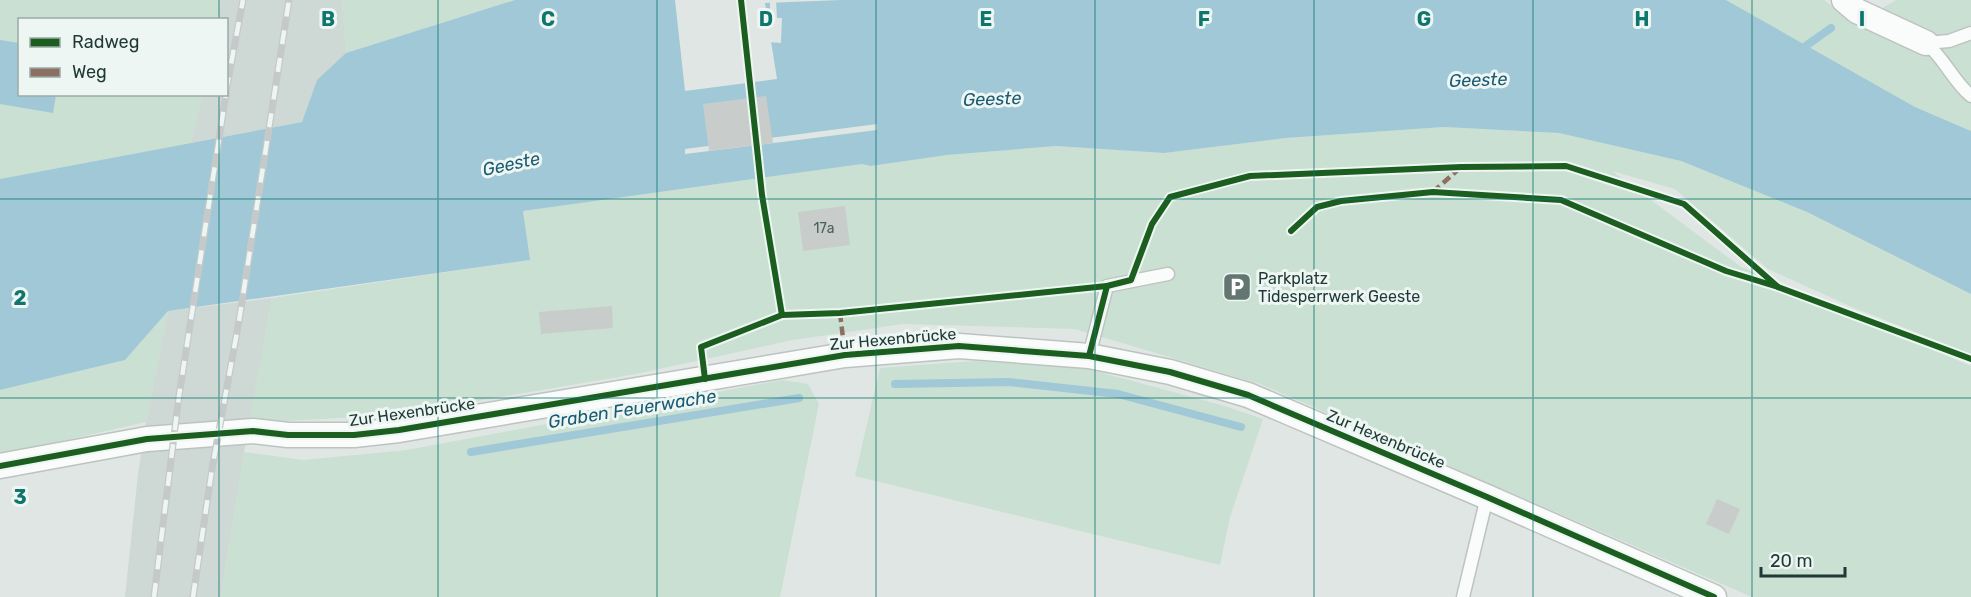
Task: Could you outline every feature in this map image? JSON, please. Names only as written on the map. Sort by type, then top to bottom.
[{"type":"street","points":[[1844,0],[1857,11],[1926,43]]},
{"type":"street","name":"Zur Hexenbrücke","points":[[0,466],[147,439],[253,431],[288,435],[354,435],[399,430],[845,355],[959,346],[1089,356],[1170,372],[1248,395],[1714,597]]},
{"type":"lane","points":[[1926,43],[1949,41],[1971,33]]},
{"type":"lane","points":[[1926,43],[1937,52],[1950,72],[1971,96]]},
{"type":"lane","points":[[1089,356],[1107,286],[1168,273]]},
{"type":"lane","points":[[1463,597],[1487,497]]},
{"type":"shaded area","points":[[221,0],[342,0],[346,53],[317,80],[302,122],[191,143],[202,96],[228,96],[228,18],[217,18]]},
{"type":"shaded area","points":[[272,298],[221,597],[125,597],[138,474],[168,311]]},
{"type":"green space","points":[[0,0],[221,0],[217,18],[18,18],[18,96],[202,96],[191,143],[0,179]]},
{"type":"green space","points":[[342,0],[515,0],[346,53]]},
{"type":"green space","points":[[1726,0],[1824,0],[1856,24],[1896,0],[1971,0],[1971,131],[1915,107]]},
{"type":"green space","points":[[1444,127],[1559,133],[1681,161],[1807,212],[1971,294],[1971,354],[1852,307],[1768,269],[1675,189],[1612,171],[1741,267],[1971,366],[1971,597],[1752,597],[1260,384],[1075,329],[903,324],[793,340],[636,374],[394,415],[249,423],[272,298],[529,260],[523,211],[862,164],[871,166],[947,155],[1056,146],[1164,153],[1286,138]]},
{"type":"green space","points":[[168,311],[146,422],[14,452],[0,453],[0,390],[125,360]]},
{"type":"green space","points":[[975,361],[1084,368],[1225,406],[1263,419],[1230,517],[1220,565],[855,476],[880,368]]},
{"type":"green space","points":[[782,380],[808,384],[819,404],[780,597],[221,597],[244,452],[303,460],[407,450]]},
{"type":"water","name":"Geeste","points":[[515,0],[675,0],[685,91],[777,79],[765,3],[841,0],[1726,0],[1915,107],[1971,131],[1971,294],[1807,212],[1681,161],[1559,133],[1444,127],[1286,138],[1164,153],[1056,146],[947,155],[871,166],[862,164],[523,211],[530,260],[168,311],[125,360],[0,390],[0,179],[302,122],[317,80],[346,53]],"holes":[[[877,124],[877,130],[685,154],[685,149]]]},
{"type":"water","points":[[0,40],[18,43],[18,96],[56,96],[53,113],[0,104]]},
{"type":"pier","points":[[770,0],[776,0],[777,18],[782,18],[781,43],[768,42],[765,23],[766,17],[770,17]]},
{"type":"building","points":[[766,96],[773,143],[709,151],[703,104]]},
{"type":"building","points":[[845,206],[850,245],[803,251],[798,212]]},
{"type":"building","points":[[612,306],[613,328],[541,334],[539,312]]},
{"type":"building","points":[[1717,499],[1740,509],[1729,534],[1706,524]]},
{"type":"waterway","points":[[1800,50],[1831,28]]},
{"type":"waterway","name":"Graben Feuerwache","points":[[895,384],[1009,382],[1118,394],[1241,427]]},
{"type":"waterway","name":"Graben Feuerwache","points":[[471,452],[799,398]]},
{"type":"railway","points":[[228,80],[243,0]]},
{"type":"railway","points":[[193,597],[289,0]]},
{"type":"railway","points":[[154,597],[179,396],[226,96]]},
{"type":"marked path","points":[[1433,192],[1460,168]]},
{"type":"marked path","points":[[840,313],[845,355]]},
{"type":"cycle path","points":[[741,0],[762,195],[782,315]]},
{"type":"cycle path","points":[[1089,356],[1107,286],[1131,280],[1152,224],[1170,197],[1250,176],[1461,167],[1566,166],[1684,204],[1778,287]]},
{"type":"cycle path","points":[[1291,231],[1317,207],[1341,201],[1433,192],[1561,200],[1726,271],[1778,287],[1971,359]]},
{"type":"cycle path","points":[[705,379],[701,347],[782,315],[840,313],[1107,286]]},
{"type":"cycle path","points":[[0,466],[147,439],[253,431],[288,435],[354,435],[399,430],[845,355],[959,346],[1089,356],[1170,372],[1248,395],[1714,597]]},
{"type":"place","name":"Parkplatz Tidesperrwerk Geeste","points":[[1237,287]]}]
